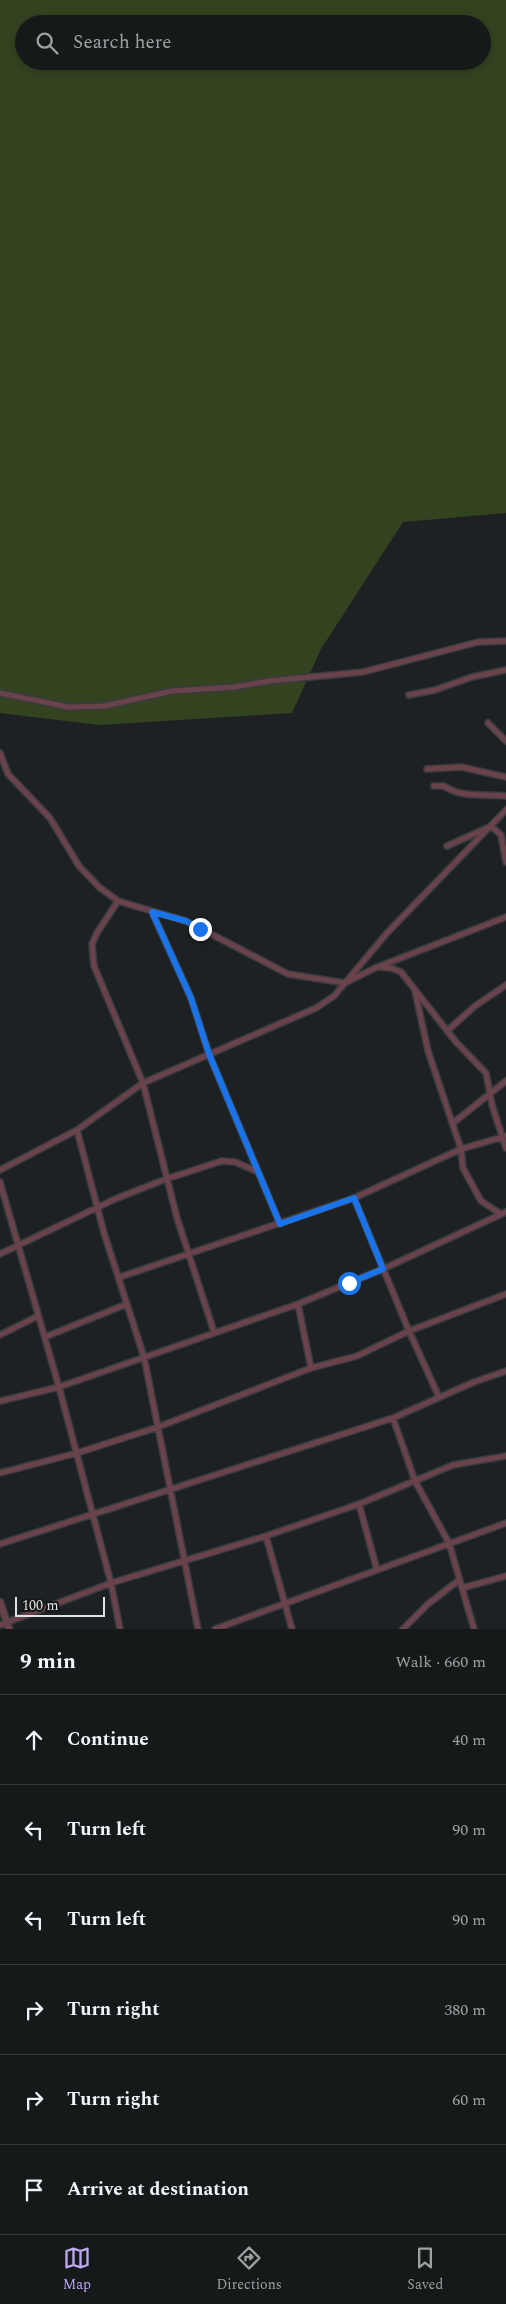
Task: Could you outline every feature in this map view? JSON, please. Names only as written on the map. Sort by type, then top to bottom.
[{"type":"street","points":[[0,693],[68,706],[104,706],[172,691],[235,688],[269,681],[363,672],[478,642],[506,641]]},
{"type":"street","points":[[409,695],[436,690],[472,677],[506,670]]},
{"type":"street","points":[[488,723],[506,741]]},
{"type":"street","points":[[0,753],[8,774],[50,818],[79,866],[98,887],[118,901],[186,921],[288,974],[345,983],[375,968],[506,917]]},
{"type":"street","points":[[427,768],[461,767],[506,777]]},
{"type":"street","points":[[434,786],[444,786],[449,790],[469,794],[506,796]]},
{"type":"street","points":[[0,1170],[77,1130],[143,1083],[316,1008],[334,996],[387,933],[506,810]]},
{"type":"street","points":[[490,827],[501,835],[504,842],[506,862]]},
{"type":"street","points":[[447,846],[490,827]]},
{"type":"street","points":[[118,901],[92,944],[94,966],[143,1083],[166,1179],[214,1332]]},
{"type":"street","points":[[152,912],[191,998],[209,1054],[256,1171],[280,1224]]},
{"type":"street","points":[[375,968],[391,968],[401,972],[447,1031],[486,1073],[506,1148]]},
{"type":"street","points":[[447,1031],[475,1006],[506,985]]},
{"type":"street","points":[[415,991],[428,1050],[461,1149],[463,1168],[481,1201],[504,1213]]},
{"type":"street","points":[[453,1123],[506,1081]]},
{"type":"street","points":[[77,1130],[98,1208],[144,1357],[198,1629]]},
{"type":"street","points":[[120,1277],[354,1198],[461,1149],[504,1137]]},
{"type":"street","points":[[0,1254],[98,1208],[166,1179],[222,1161],[235,1162],[256,1171]]},
{"type":"street","points":[[0,1182],[60,1387],[111,1583],[120,1629]]},
{"type":"street","points":[[354,1198],[408,1331],[439,1397]]},
{"type":"street","points":[[0,1401],[60,1387],[298,1304],[383,1269],[504,1213]]},
{"type":"street","points":[[0,1473],[77,1453],[158,1427],[311,1368],[357,1356],[408,1331],[506,1294]]},
{"type":"street","points":[[45,1336],[128,1304]]},
{"type":"street","points":[[298,1304],[311,1368]]},
{"type":"street","points":[[0,1335],[38,1316]]},
{"type":"street","points":[[0,1544],[169,1488],[393,1418],[439,1397],[506,1371]]},
{"type":"street","points":[[393,1418],[415,1481],[449,1543],[474,1629]]},
{"type":"street","points":[[3,1623],[111,1583],[266,1536],[358,1504],[453,1465],[506,1456]]},
{"type":"street","points":[[358,1504],[377,1570]]},
{"type":"street","points":[[215,1629],[506,1523]]},
{"type":"street","points":[[266,1536],[292,1629]]},
{"type":"street","points":[[462,1588],[506,1576]]},
{"type":"street","points":[[403,1629],[428,1604],[459,1580]]},
{"type":"street","points":[[0,1602],[3,1623],[9,1629]]},
{"type":"green space","points":[[0,0],[506,0],[506,513],[403,522],[321,649],[292,713],[99,725],[0,713]]},
{"type":"route","points":[[200,929],[186,921],[152,912],[191,998],[209,1054],[256,1171],[280,1224],[354,1198],[383,1269],[349,1283]]}]
